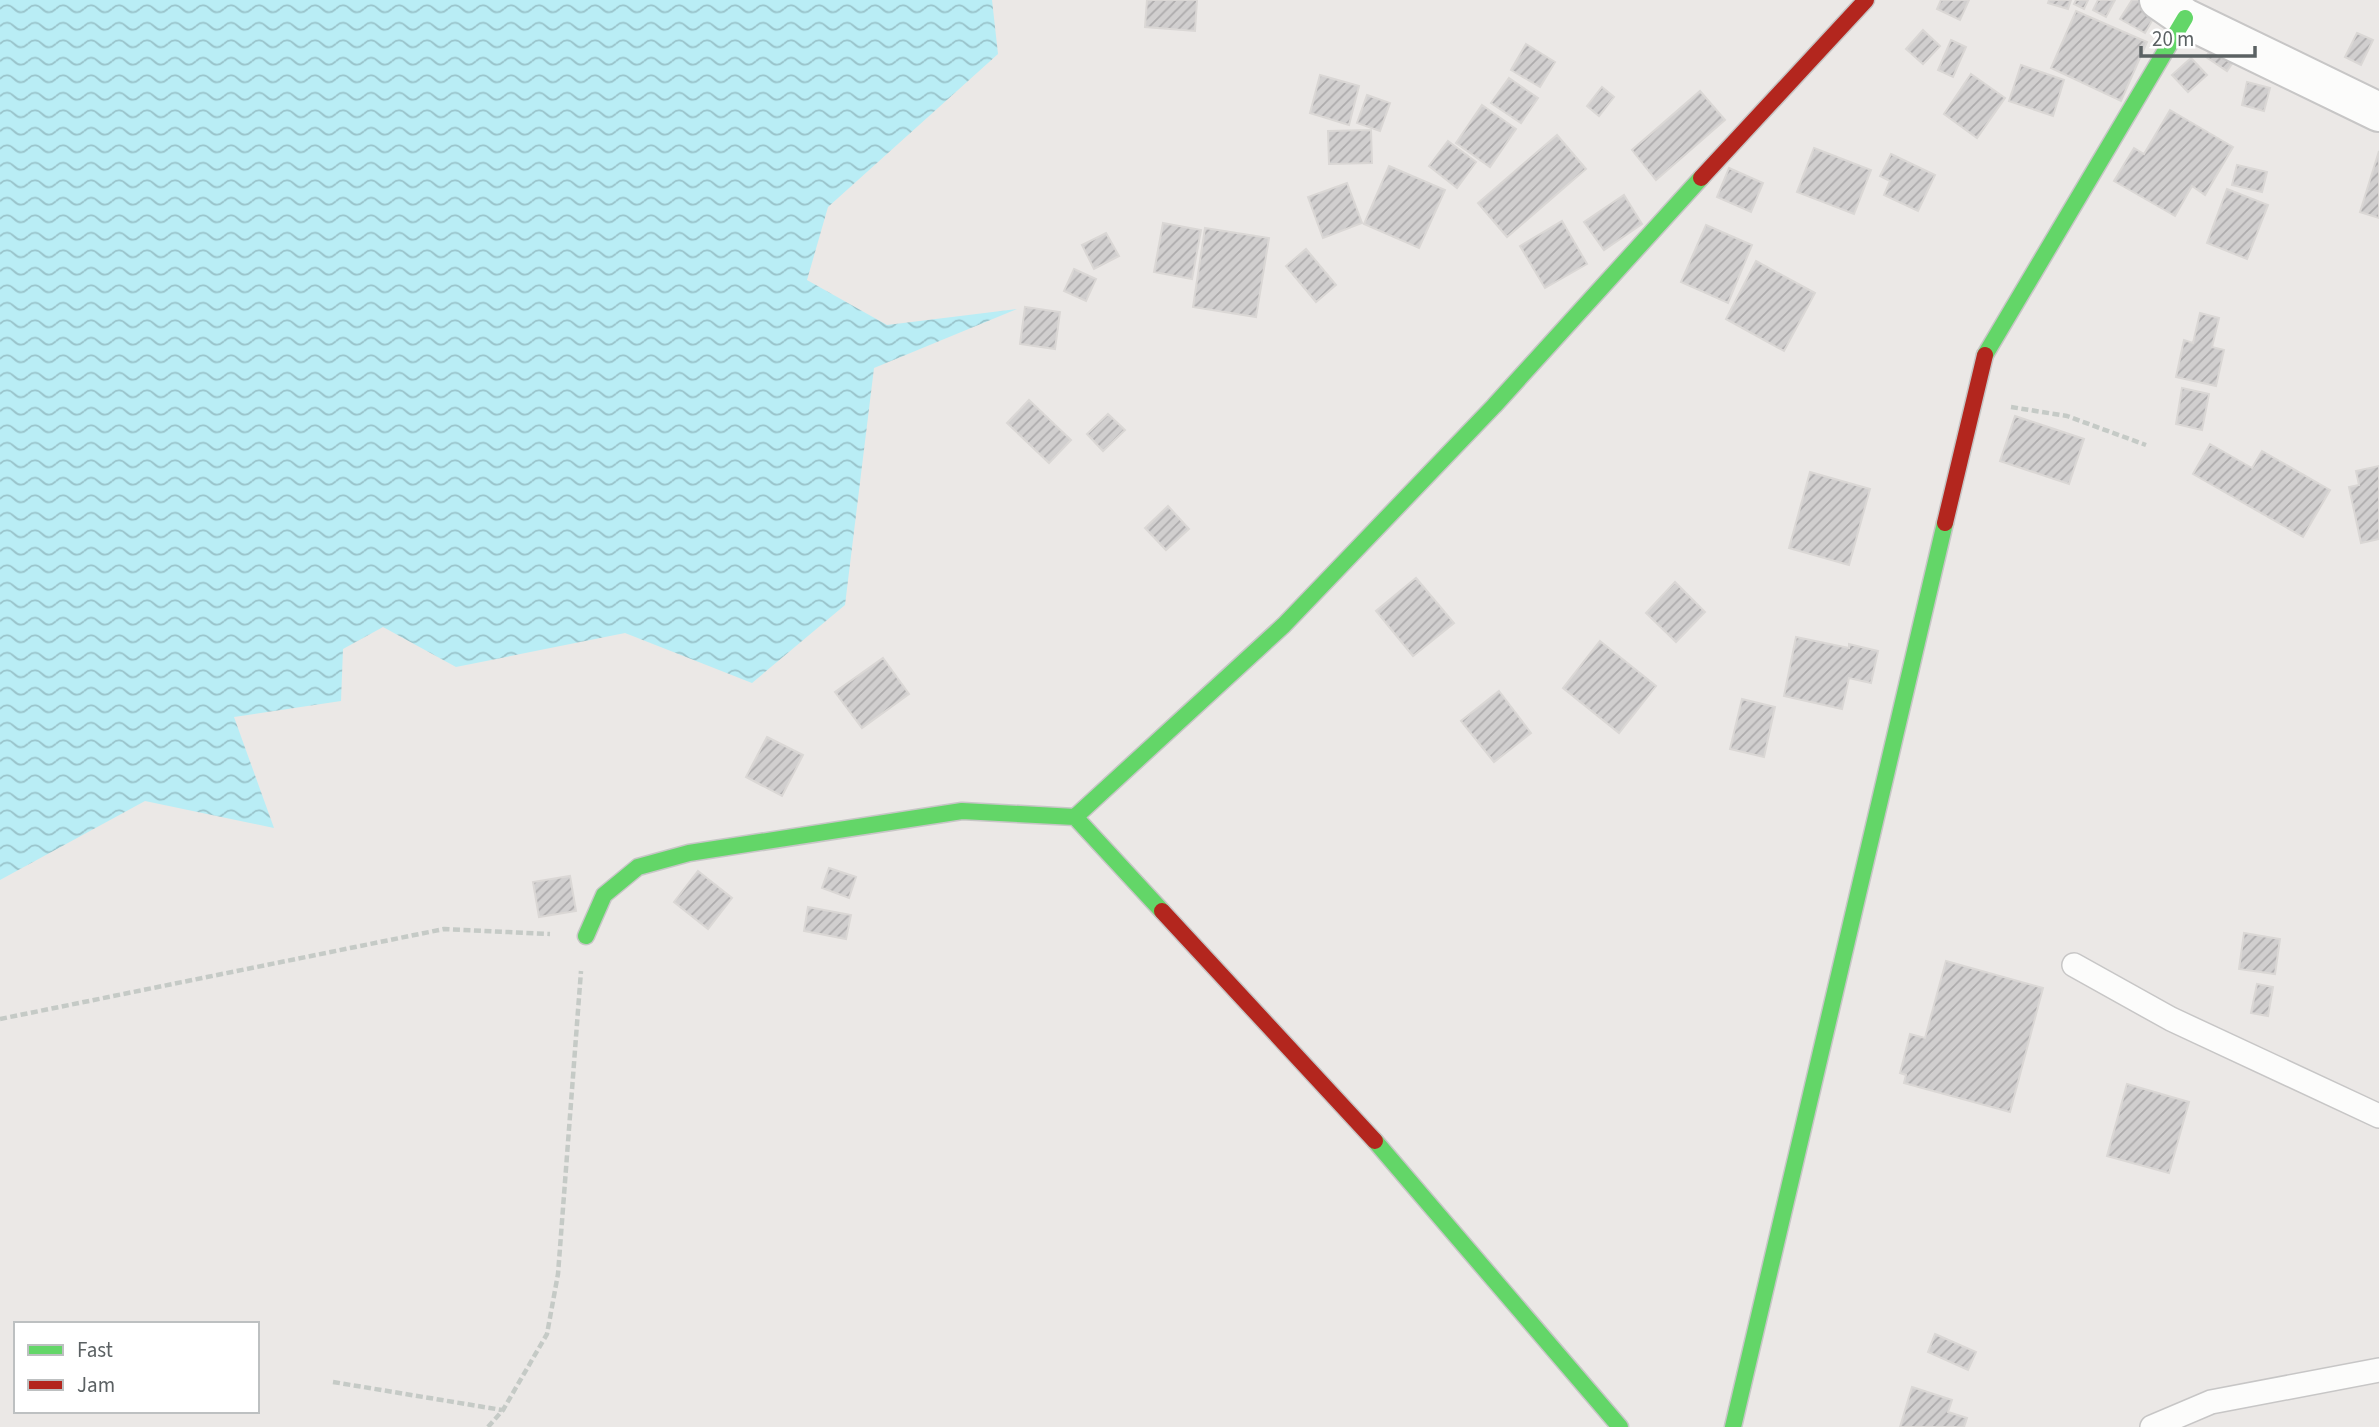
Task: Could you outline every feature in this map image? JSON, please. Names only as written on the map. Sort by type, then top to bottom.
[{"type":"street","points":[[1075,817],[1284,625],[1494,407],[1716,161],[1866,0]]},
{"type":"street","points":[[1733,1427],[1984,356],[2172,9],[2379,111]]},
{"type":"street","points":[[586,936],[604,895],[638,867],[690,853],[962,811],[1075,817],[1376,1143],[1620,1427]]},
{"type":"lane","points":[[2074,965],[2171,1019],[2379,1116]]},
{"type":"lane","points":[[2152,1427],[2211,1402],[2379,1370]]},
{"type":"path","points":[[1972,401],[2067,416],[2146,445]]},
{"type":"path","points":[[0,1019],[444,929],[586,936],[578,997],[558,1273],[547,1334],[503,1410],[488,1427]]},
{"type":"path","points":[[333,1382],[503,1410]]},
{"type":"water","points":[[0,0],[992,0],[998,54],[828,207],[807,280],[887,325],[1017,309],[874,368],[845,605],[752,683],[625,633],[456,667],[383,627],[343,649],[341,701],[234,717],[274,828],[145,801],[0,880]]},
{"type":"building","points":[[1147,0],[1197,0],[1195,31],[1145,27]]},
{"type":"building","points":[[1941,0],[1969,0],[1960,20],[1937,9]]},
{"type":"building","points":[[2049,0],[2071,0],[2068,9],[2048,3]]},
{"type":"building","points":[[2076,0],[2088,0],[2084,9],[2074,4]]},
{"type":"building","points":[[2098,0],[2115,0],[2106,17],[2093,10]]},
{"type":"building","points":[[2132,0],[2142,0],[2158,10],[2145,33],[2120,19]]},
{"type":"building","points":[[2076,11],[2147,42],[2121,101],[2051,68]]},
{"type":"building","points":[[1923,30],[1940,46],[1923,64],[1906,49]]},
{"type":"building","points":[[2357,33],[2373,40],[2361,65],[2345,57]]},
{"type":"building","points":[[2218,38],[2240,52],[2227,71],[2206,57]]},
{"type":"building","points":[[1951,40],[1966,47],[1953,77],[1938,70]]},
{"type":"building","points":[[1526,44],[1555,62],[1540,87],[1511,70]]},
{"type":"building","points":[[2191,58],[2207,75],[2188,92],[2172,75]]},
{"type":"building","points":[[2021,65],[2064,80],[2053,116],[2009,101]]},
{"type":"building","points":[[1971,74],[2005,98],[1977,138],[1944,114]]},
{"type":"building","points":[[1320,75],[1359,86],[1349,125],[1310,113]]},
{"type":"building","points":[[1509,78],[1538,98],[1521,123],[1491,103]]},
{"type":"building","points":[[2247,82],[2270,88],[2264,111],[2242,105]]},
{"type":"building","points":[[1602,87],[1614,97],[1599,116],[1587,106]]},
{"type":"building","points":[[1700,91],[1725,120],[1656,180],[1632,150]]},
{"type":"building","points":[[1367,95],[1390,103],[1380,131],[1357,123]]},
{"type":"building","points":[[1482,105],[1516,129],[1490,167],[1456,143]]},
{"type":"building","points":[[2170,110],[2233,147],[2205,195],[2192,186],[2175,216],[2114,181],[2134,148],[2144,154]]},
{"type":"building","points":[[1371,130],[1372,163],[1329,164],[1328,131]]},
{"type":"building","points":[[1557,135],[1586,169],[1507,237],[1478,203]]},
{"type":"building","points":[[1448,141],[1476,162],[1457,188],[1429,166]]},
{"type":"building","points":[[1814,148],[1871,170],[1854,214],[1797,192]]},
{"type":"building","points":[[2379,151],[2379,218],[2360,212]]},
{"type":"building","points":[[1891,154],[1935,175],[1918,211],[1884,195],[1890,181],[1880,176]]},
{"type":"building","points":[[2237,165],[2267,172],[2262,192],[2232,185]]},
{"type":"building","points":[[1389,166],[1445,190],[1419,248],[1364,224]]},
{"type":"building","points":[[1729,168],[1763,183],[1751,212],[1717,197]]},
{"type":"building","points":[[1347,183],[1362,223],[1323,238],[1308,197]]},
{"type":"building","points":[[2227,189],[2268,205],[2247,259],[2207,243]]},
{"type":"building","points":[[1624,195],[1642,224],[1604,250],[1584,222]]},
{"type":"building","points":[[1562,221],[1587,264],[1545,288],[1520,246]]},
{"type":"building","points":[[1163,223],[1201,230],[1192,279],[1154,272]]},
{"type":"building","points":[[1706,225],[1752,245],[1728,303],[1681,282]]},
{"type":"building","points":[[1205,228],[1269,238],[1256,317],[1193,307]]},
{"type":"building","points":[[1106,233],[1119,256],[1094,269],[1082,245]]},
{"type":"building","points":[[1306,249],[1336,285],[1316,302],[1286,266]]},
{"type":"building","points":[[1756,261],[1815,293],[1784,351],[1726,319]]},
{"type":"building","points":[[1074,269],[1096,279],[1086,301],[1064,291]]},
{"type":"building","points":[[1025,307],[1060,312],[1055,349],[1020,344]]},
{"type":"building","points":[[2200,313],[2219,318],[2212,347],[2224,350],[2216,386],[2176,377],[2184,340],[2193,343]]},
{"type":"building","points":[[2182,388],[2209,394],[2202,430],[2176,424]]},
{"type":"building","points":[[1029,400],[1071,440],[1049,463],[1007,423]]},
{"type":"building","points":[[1108,414],[1125,430],[1103,451],[1087,434]]},
{"type":"building","points":[[2015,416],[2084,439],[2069,484],[2000,461]]},
{"type":"building","points":[[2210,444],[2252,468],[2262,451],[2330,490],[2303,537],[2193,474]]},
{"type":"building","points":[[2379,466],[2379,539],[2361,543],[2349,487],[2359,485],[2356,471]]},
{"type":"building","points":[[1810,472],[1870,489],[1849,565],[1789,548]]},
{"type":"building","points":[[1168,506],[1189,529],[1166,550],[1145,528]]},
{"type":"building","points":[[1416,578],[1454,623],[1413,656],[1376,611]]},
{"type":"building","points":[[1675,582],[1705,612],[1676,642],[1646,613]]},
{"type":"building","points":[[1796,637],[1878,651],[1871,683],[1849,678],[1842,709],[1784,696]]},
{"type":"building","points":[[1600,641],[1656,686],[1619,733],[1563,688]]},
{"type":"building","points":[[883,658],[909,694],[862,728],[835,692]]},
{"type":"building","points":[[1499,691],[1531,733],[1494,762],[1461,721]]},
{"type":"building","points":[[1742,699],[1775,707],[1764,757],[1730,749]]},
{"type":"building","points":[[767,737],[803,755],[782,796],[746,777]]},
{"type":"building","points":[[829,868],[856,877],[849,898],[822,888]]},
{"type":"building","points":[[698,871],[732,898],[708,929],[674,902]]},
{"type":"building","points":[[570,876],[576,911],[539,917],[533,882]]},
{"type":"building","points":[[808,907],[851,915],[846,939],[804,931]]},
{"type":"building","points":[[2244,933],[2280,939],[2275,974],[2239,969]]},
{"type":"building","points":[[1946,961],[2043,988],[2010,1112],[1904,1083],[1906,1075],[1900,1073],[1910,1034],[1925,1038]]},
{"type":"building","points":[[2257,984],[2273,987],[2268,1016],[2251,1013]]},
{"type":"building","points":[[2127,1084],[2189,1102],[2169,1173],[2107,1156]]},
{"type":"building","points":[[1935,1334],[1976,1352],[1968,1370],[1928,1352]]},
{"type":"building","points":[[1912,1387],[1952,1400],[1948,1412],[1967,1418],[1964,1427],[1900,1427]]},
{"type":"traffic: fast","points":[[1985,355],[2185,18]]},
{"type":"traffic: fast","points":[[1075,817],[1284,625],[1494,406],[1701,178]]},
{"type":"traffic: fast","points":[[1733,1427],[1945,523]]},
{"type":"traffic: fast","points":[[586,936],[604,895],[638,867],[689,853],[962,811],[1075,817],[1162,911]]},
{"type":"traffic: fast","points":[[1375,1141],[1620,1427]]},
{"type":"traffic: jam","points":[[1701,178],[1866,0]]},
{"type":"traffic: jam","points":[[1945,523],[1985,355]]},
{"type":"traffic: jam","points":[[1162,911],[1375,1141]]}]
